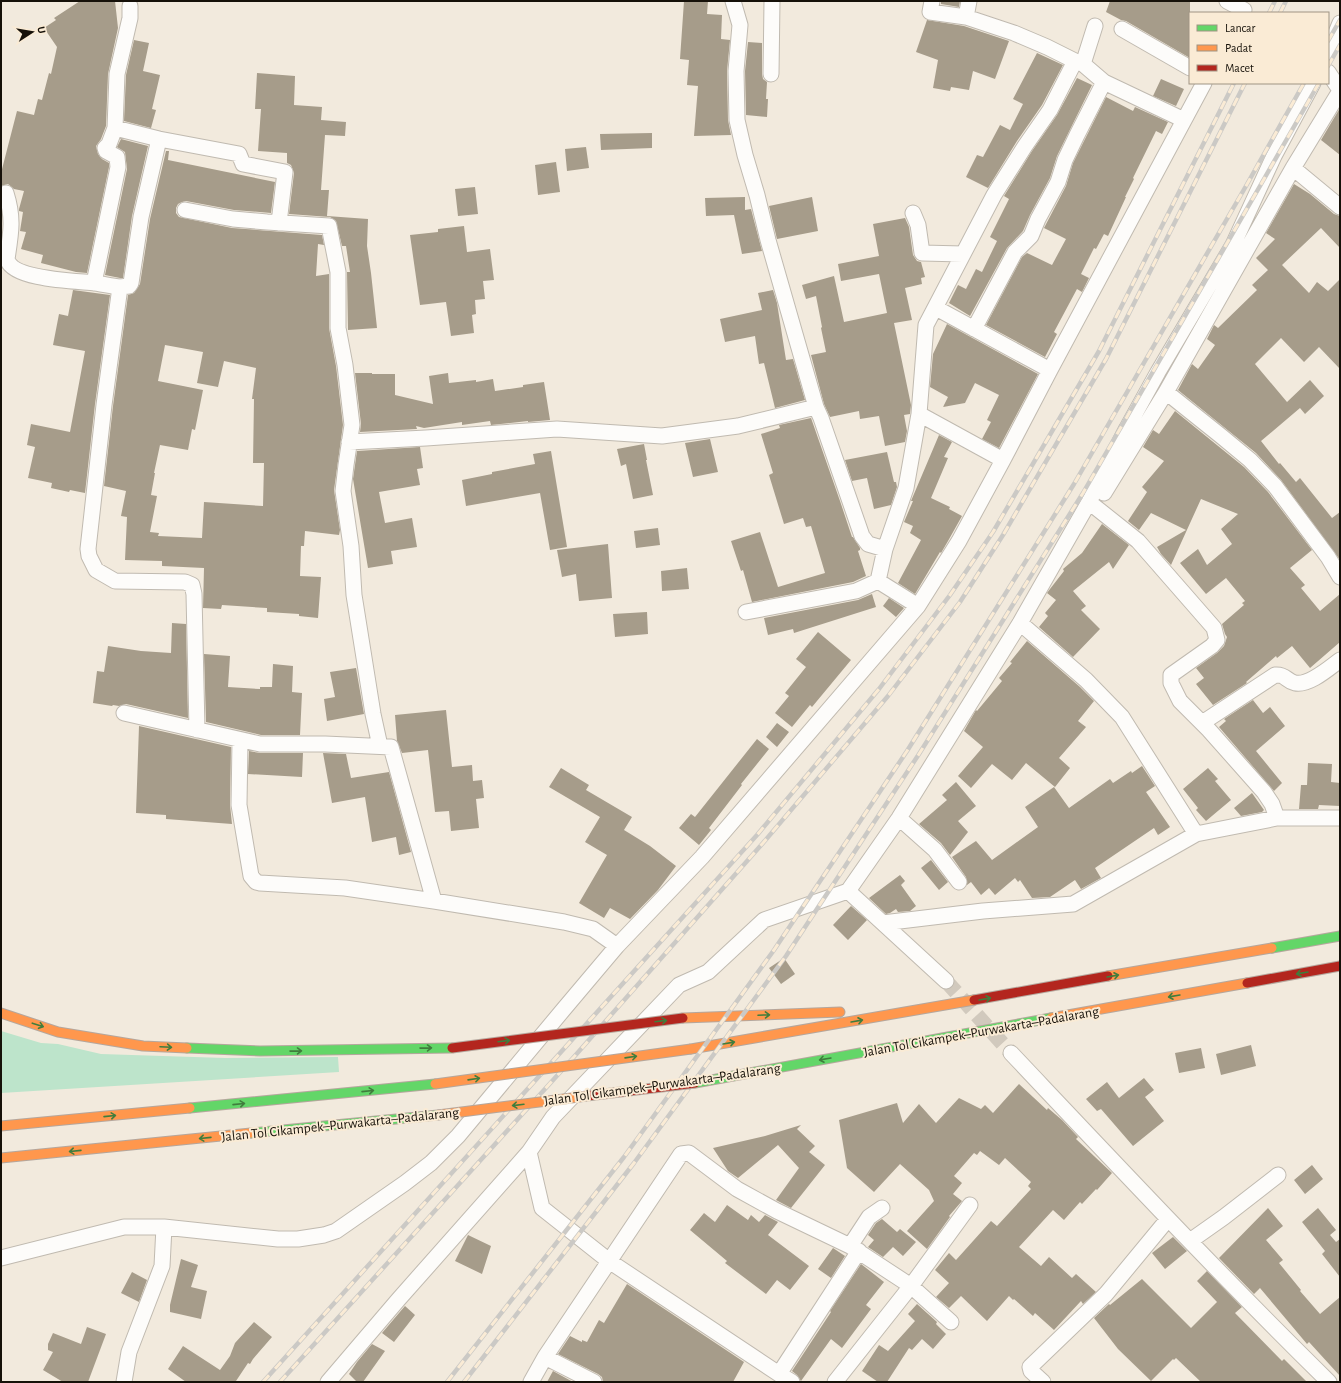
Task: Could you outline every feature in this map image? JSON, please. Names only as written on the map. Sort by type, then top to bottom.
[{"type":"highway","points":[[1,1126],[435,1084],[691,1049],[1340,936]]},
{"type":"highway","name":"Jalan Tol Cikampek–Purwakarta–Padalarang","points":[[1,1158],[438,1115],[695,1083],[1340,966]]},
{"type":"highway","points":[[1,1013],[58,1032],[143,1046],[260,1051],[452,1048],[683,1018],[931,1008]]},
{"type":"street","points":[[733,1],[740,25],[736,71],[737,120],[768,240],[816,407],[862,536],[868,544],[885,549]]},
{"type":"street","points":[[771,74],[772,1]]},
{"type":"street","points":[[932,1],[930,12],[966,17],[1014,33],[1047,47],[1079,62],[1104,82],[1184,120]]},
{"type":"street","points":[[966,17],[969,1]]},
{"type":"street","points":[[1227,1],[1245,8]]},
{"type":"street","points":[[94,283],[118,167],[117,157],[106,151],[105,148],[109,144],[115,128],[118,74],[130,18],[130,6]]},
{"type":"street","points":[[1329,50],[1340,23]]},
{"type":"street","points":[[878,582],[885,549],[906,488],[919,414],[926,325],[994,195],[1050,110],[1079,62],[1095,26]]},
{"type":"street","points":[[1122,29],[1189,67]]},
{"type":"street","points":[[328,1382],[528,1152],[553,1117],[679,984],[708,972],[764,920],[848,891],[899,818],[1092,505],[1166,392],[1293,168],[1340,90],[1329,74]]},
{"type":"street","points":[[974,329],[1015,252],[1031,236],[1038,219],[1058,182],[1065,160],[1104,82]]},
{"type":"street","points":[[1,1258],[124,1227],[164,1227],[278,1239],[298,1239],[324,1235],[336,1231],[431,1163],[458,1136],[617,946],[702,857],[918,606],[959,541],[1203,84]]},
{"type":"street","points":[[1092,505],[1127,428],[1232,245],[1274,156],[1312,84]]},
{"type":"street","points":[[115,128],[159,139],[239,154],[243,164],[285,172],[279,223]]},
{"type":"street","points":[[6,193],[10,205],[12,220],[7,259],[11,266],[24,273],[43,278],[120,287],[129,286],[131,284],[141,217],[159,139]]},
{"type":"street","points":[[1293,168],[1340,207]]},
{"type":"street","points":[[186,210],[233,219],[330,226],[338,272],[338,328],[346,365],[352,425],[343,491],[351,546],[354,596],[373,714],[380,746]]},
{"type":"street","points":[[912,213],[918,225],[922,253],[962,254]]},
{"type":"street","points":[[120,287],[104,405],[88,549],[89,556],[96,570],[115,582],[185,582],[192,585],[194,594],[197,730]]},
{"type":"street","points":[[936,308],[1050,370]]},
{"type":"street","points":[[1166,392],[1250,460],[1275,486],[1328,557],[1340,577]]},
{"type":"street","points":[[349,442],[434,438],[557,428],[662,436],[738,426],[816,407]]},
{"type":"street","points":[[919,414],[1003,460]]},
{"type":"street","points":[[1092,505],[1138,541],[1214,628],[1217,640],[1212,646],[1171,675],[1171,683],[1180,701],[1202,723],[1264,792],[1272,804],[1277,818]]},
{"type":"street","points":[[878,582],[918,606]]},
{"type":"street","points":[[746,612],[856,591],[878,582]]},
{"type":"street","points":[[1020,623],[1086,680],[1122,717],[1196,834]]},
{"type":"street","points":[[1202,723],[1275,675],[1283,675],[1291,681],[1303,683],[1311,680],[1340,660]]},
{"type":"street","points":[[124,712],[260,744],[325,744],[391,747],[434,901]]},
{"type":"street","points":[[240,740],[239,805],[251,876],[256,882],[345,888],[564,922],[592,929],[617,946]]},
{"type":"street","points":[[899,818],[935,850],[959,882]]},
{"type":"street","points":[[883,923],[983,911],[1073,904],[1196,834],[1277,818],[1340,818]]},
{"type":"street","points":[[848,891],[946,981]]},
{"type":"street","points":[[1011,1053],[1168,1219],[1329,1382]]},
{"type":"street","points":[[528,1152],[542,1208],[608,1261],[792,1382]]},
{"type":"street","points":[[531,1382],[545,1357],[608,1261],[681,1154],[689,1153],[737,1189],[777,1212],[854,1249],[911,1286],[951,1322]]},
{"type":"street","points":[[1190,1241],[1224,1217],[1278,1175]]},
{"type":"street","points":[[835,1382],[911,1286],[970,1205]]},
{"type":"street","points":[[779,1374],[854,1249],[868,1217],[882,1208]]},
{"type":"street","points":[[1043,1382],[1031,1371],[1030,1367],[1106,1294],[1168,1219]]},
{"type":"street","points":[[124,1382],[129,1352],[162,1266],[164,1227]]},
{"type":"street","points":[[545,1357],[594,1382]]},
{"type":"green space","points":[[1,1031],[41,1043],[58,1044],[101,1054],[225,1058],[338,1057],[339,1072],[1,1093]]},
{"type":"building","points":[[80,1],[115,1],[118,28],[108,74],[106,126],[101,139],[96,146],[98,154],[102,159],[109,163],[109,167],[87,273],[76,272],[41,263],[43,255],[21,249],[26,232],[20,231],[23,212],[19,211],[24,191],[14,189],[8,184],[1,186],[1,173],[17,111],[34,115],[38,99],[42,100],[49,73],[51,74],[57,47],[44,28],[56,20],[54,18]]},
{"type":"building","points":[[684,1],[708,1],[707,14],[722,15],[721,39],[730,40],[727,71],[728,120],[731,135],[694,136],[698,86],[687,85],[689,60],[680,59]]},
{"type":"building","points":[[941,1],[960,1],[959,7],[941,4]]},
{"type":"building","points":[[1110,1],[1190,1],[1189,57],[1126,21],[1106,12]]},
{"type":"building","points":[[927,20],[964,26],[1009,41],[995,79],[973,71],[969,90],[951,87],[950,91],[933,88],[938,60],[916,52]]},
{"type":"building","points":[[134,40],[149,43],[143,71],[160,75],[152,109],[156,110],[151,128],[124,121],[126,75]]},
{"type":"building","points":[[748,42],[762,43],[762,74],[763,79],[767,82],[767,117],[746,115],[745,71]]},
{"type":"building","points":[[1037,53],[1063,65],[1042,105],[1017,141],[988,188],[966,177],[977,155],[983,157],[1000,125],[1010,130],[1023,104],[1013,99]]},
{"type":"building","points":[[257,73],[295,76],[294,105],[322,107],[321,120],[346,122],[345,136],[325,135],[321,190],[329,190],[327,216],[368,219],[367,246],[377,328],[348,330],[347,272],[350,272],[346,246],[342,246],[336,221],[330,217],[289,214],[294,173],[291,165],[287,163],[287,153],[258,151],[261,109],[255,109]]},
{"type":"building","points":[[1077,78],[1092,85],[1057,156],[1050,178],[1023,231],[1007,248],[970,316],[949,303],[958,285],[966,289],[976,269],[982,272],[997,241],[990,237],[1009,199],[1004,196],[1032,151],[1057,115]]},
{"type":"building","points":[[1161,79],[1184,89],[1176,106],[1153,96]]},
{"type":"building","points":[[1106,97],[1133,111],[1135,107],[1168,122],[1162,134],[1156,131],[1133,178],[1134,179],[1108,236],[1104,234],[1096,249],[1094,248],[1081,274],[1089,278],[1082,292],[1077,289],[1054,332],[1057,334],[1045,357],[986,325],[1022,257],[1027,253],[1052,265],[1066,239],[1044,228],[1066,186],[1073,163]]},
{"type":"building","points":[[1340,108],[1340,155],[1321,140]]},
{"type":"building","points":[[652,133],[652,148],[601,150],[600,134]]},
{"type":"building","points":[[121,139],[148,146],[132,216],[123,278],[105,275],[127,169],[125,152],[117,147]]},
{"type":"building","points":[[586,147],[589,168],[567,171],[565,149]]},
{"type":"building","points":[[166,151],[169,151],[168,160],[275,182],[271,213],[234,210],[186,201],[178,204],[176,208],[176,213],[179,217],[232,228],[322,235],[324,245],[318,244],[316,276],[329,274],[329,328],[336,366],[343,425],[334,490],[340,530],[339,535],[305,531],[304,546],[301,546],[300,576],[321,577],[318,618],[299,616],[299,614],[267,612],[267,608],[222,605],[221,609],[203,608],[204,568],[162,566],[162,561],[125,560],[127,517],[121,516],[126,491],[104,486],[128,295],[134,293],[140,284],[150,219]],"holes":[[[165,345],[203,352],[197,383],[218,387],[224,361],[256,368],[252,399],[254,399],[253,463],[264,463],[263,506],[204,502],[202,538],[158,536],[159,533],[150,532],[157,496],[151,495],[160,445],[188,450],[192,429],[195,430],[203,390],[158,381]]]},
{"type":"building","points":[[556,162],[560,192],[538,195],[535,165]]},
{"type":"building","points":[[1294,184],[1310,194],[1334,214],[1340,216],[1340,248],[1321,228],[1282,265],[1309,293],[1317,282],[1328,291],[1340,279],[1340,369],[1319,347],[1304,362],[1281,338],[1255,364],[1287,402],[1310,380],[1324,396],[1305,414],[1300,408],[1261,441],[1279,464],[1280,463],[1296,482],[1300,478],[1332,518],[1340,512],[1340,560],[1281,480],[1256,453],[1178,390],[1192,364],[1198,369],[1215,345],[1207,339],[1214,325],[1218,328],[1257,290],[1252,285],[1268,270],[1256,258],[1275,239],[1266,233]]},
{"type":"building","points":[[475,187],[478,214],[458,216],[455,189]]},
{"type":"building","points":[[745,197],[745,210],[751,209],[762,251],[742,254],[734,215],[706,216],[705,198]]},
{"type":"building","points":[[812,197],[818,231],[777,239],[769,206]]},
{"type":"building","points":[[905,218],[909,227],[913,255],[917,261],[921,262],[925,277],[921,278],[922,284],[905,288],[912,320],[894,323],[911,405],[910,414],[904,415],[907,431],[905,442],[885,446],[879,416],[860,419],[859,411],[830,417],[824,404],[811,355],[826,352],[816,296],[806,299],[802,285],[834,276],[844,322],[887,313],[879,274],[841,281],[838,264],[879,256],[873,224]]},
{"type":"building","points":[[464,226],[467,252],[490,249],[494,280],[483,281],[485,299],[475,300],[476,314],[472,315],[474,333],[451,336],[446,302],[420,305],[410,235],[438,232],[438,229]]},
{"type":"building","points":[[73,290],[110,295],[95,404],[85,493],[70,490],[69,492],[51,488],[52,483],[28,478],[35,447],[27,445],[31,424],[70,432],[85,351],[53,345],[59,314],[68,316]]},
{"type":"building","points":[[773,290],[777,303],[786,360],[793,359],[805,400],[775,408],[764,363],[759,364],[755,336],[725,342],[720,319],[762,310],[758,293]]},
{"type":"building","points":[[947,324],[1038,374],[999,448],[982,439],[991,422],[987,420],[999,395],[975,383],[965,403],[943,407],[948,397],[930,387],[933,354]]},
{"type":"building","points":[[355,373],[395,374],[395,395],[433,404],[429,376],[448,373],[449,383],[476,380],[476,382],[493,379],[495,391],[544,382],[550,420],[491,425],[490,421],[462,425],[462,422],[424,428],[416,426],[417,429],[360,432],[361,424]]},
{"type":"building","points":[[1175,411],[1244,467],[1268,492],[1312,550],[1290,568],[1305,585],[1301,588],[1320,611],[1340,594],[1340,642],[1310,668],[1292,646],[1277,658],[1276,656],[1246,682],[1247,683],[1213,705],[1196,684],[1204,678],[1196,668],[1224,646],[1227,637],[1222,624],[1244,605],[1242,603],[1245,601],[1226,578],[1206,594],[1180,563],[1198,549],[1207,565],[1232,544],[1221,529],[1238,514],[1201,499],[1171,565],[1157,547],[1186,530],[1151,513],[1139,530],[1128,521],[1147,492],[1142,487],[1164,461],[1143,447],[1153,430],[1159,434]]},
{"type":"building","points":[[811,418],[852,537],[860,548],[858,551],[866,576],[853,582],[752,602],[743,570],[741,571],[731,541],[760,532],[778,587],[825,573],[811,526],[806,527],[803,518],[784,524],[769,475],[773,473],[761,434],[780,428],[779,425]]},
{"type":"building","points":[[939,435],[952,442],[944,457],[948,458],[931,498],[950,507],[949,509],[962,516],[915,594],[898,583],[921,540],[910,533],[913,526],[904,522],[913,501],[911,501]]},
{"type":"building","points":[[710,439],[718,472],[693,477],[685,443]]},
{"type":"building","points":[[644,444],[653,495],[633,499],[626,464],[621,466],[617,449]]},
{"type":"building","points":[[420,447],[423,468],[417,469],[420,485],[379,492],[385,523],[412,518],[417,547],[391,551],[393,564],[368,568],[353,479],[357,451]]},
{"type":"building","points":[[551,451],[567,547],[550,550],[540,493],[466,506],[462,480],[492,474],[492,472],[535,464],[533,454]]},
{"type":"building","points":[[887,452],[894,482],[896,482],[897,487],[891,505],[874,509],[867,478],[852,481],[845,460]]},
{"type":"building","points":[[1102,524],[1129,545],[1113,569],[1109,562],[1073,591],[1086,606],[1081,610],[1100,629],[1073,657],[1039,627],[1048,616],[1045,613],[1056,600],[1047,593],[1064,571],[1063,569],[1082,553]]},
{"type":"building","points":[[658,528],[660,545],[636,548],[634,531]]},
{"type":"building","points":[[608,544],[612,598],[579,601],[576,574],[562,577],[557,550]]},
{"type":"building","points":[[687,568],[689,589],[662,591],[661,571]]},
{"type":"building","points":[[872,594],[876,607],[794,633],[793,629],[768,635],[764,618],[858,600]]},
{"type":"building","points":[[889,598],[904,608],[896,617],[883,606]]},
{"type":"building","points":[[647,612],[648,634],[615,637],[613,614]]},
{"type":"building","points":[[172,623],[186,624],[188,718],[126,704],[112,706],[93,703],[97,671],[104,672],[108,646],[141,651],[171,653]]},
{"type":"building","points":[[818,632],[851,660],[812,707],[810,705],[792,727],[775,713],[789,696],[785,693],[806,667],[796,659]]},
{"type":"building","points":[[1027,641],[1094,701],[1078,721],[1086,727],[1059,758],[1070,768],[1055,787],[1026,763],[1012,780],[992,764],[971,788],[958,776],[983,747],[964,731],[976,710],[977,711],[1002,681],[999,678],[1012,663],[1010,662]]},
{"type":"building","points":[[204,654],[230,656],[228,687],[260,689],[260,687],[272,687],[273,664],[293,666],[292,692],[302,693],[300,735],[261,735],[206,722]]},
{"type":"building","points":[[356,668],[364,714],[327,721],[324,699],[335,697],[330,672]]},
{"type":"building","points":[[1253,700],[1263,713],[1270,707],[1285,726],[1256,751],[1282,783],[1274,791],[1219,727],[1226,721],[1224,719]]},
{"type":"building","points":[[446,710],[452,767],[472,765],[473,781],[482,780],[484,798],[476,799],[479,828],[451,831],[449,811],[435,812],[428,750],[402,753],[397,741],[395,715]]},
{"type":"building","points":[[777,723],[789,732],[777,747],[766,737]]},
{"type":"building","points":[[139,726],[231,747],[230,805],[232,824],[166,819],[166,815],[136,813]]},
{"type":"building","points":[[757,739],[769,749],[741,784],[742,785],[709,828],[711,830],[699,845],[679,828],[691,814],[695,817]]},
{"type":"building","points":[[249,751],[260,753],[303,753],[302,777],[248,774]]},
{"type":"building","points":[[323,753],[346,754],[351,778],[389,772],[411,852],[399,855],[396,837],[372,842],[365,797],[332,803]]},
{"type":"building","points":[[1308,763],[1332,764],[1331,782],[1340,783],[1340,806],[1319,805],[1318,809],[1299,809],[1301,785],[1307,785]]},
{"type":"building","points":[[1142,766],[1155,786],[1146,792],[1170,827],[1158,835],[1154,828],[1095,868],[1101,878],[1081,889],[1075,880],[1050,897],[1032,898],[1020,880],[1018,882],[1015,878],[995,895],[989,888],[981,895],[971,882],[967,885],[966,877],[952,857],[976,841],[992,860],[1038,827],[1025,807],[1054,787],[1069,808],[1110,779],[1113,783],[1131,771],[1132,773]]},
{"type":"building","points":[[561,768],[589,785],[586,790],[632,817],[624,830],[650,846],[676,866],[658,890],[630,919],[610,908],[604,918],[579,903],[607,855],[585,842],[600,817],[549,787]]},
{"type":"building","points":[[1208,768],[1218,779],[1215,781],[1231,800],[1206,821],[1196,810],[1198,808],[1183,789]]},
{"type":"building","points":[[956,782],[976,806],[958,821],[968,832],[950,855],[941,843],[919,824],[947,800],[942,795]]},
{"type":"building","points":[[1252,793],[1264,810],[1262,812],[1241,816],[1234,808]]},
{"type":"building","points":[[931,860],[948,882],[939,890],[921,868]]},
{"type":"building","points":[[900,875],[905,881],[901,885],[916,906],[910,911],[898,912],[896,909],[886,914],[869,898]]},
{"type":"building","points":[[851,906],[867,920],[848,940],[833,925]]},
{"type":"building","points":[[784,958],[795,974],[781,984],[769,968]]},
{"type":"building","points":[[1251,1045],[1256,1066],[1221,1075],[1216,1054]]},
{"type":"building","points":[[1201,1048],[1205,1068],[1179,1073],[1175,1053]]},
{"type":"building","points":[[1144,1078],[1154,1090],[1145,1097],[1164,1121],[1133,1146],[1101,1109],[1097,1111],[1086,1099],[1107,1082],[1119,1098]]},
{"type":"building","points":[[1019,1084],[1047,1110],[1048,1108],[1062,1120],[1078,1137],[1076,1139],[1112,1173],[1082,1204],[1080,1202],[1064,1220],[1053,1210],[1019,1247],[1041,1266],[1049,1257],[1072,1278],[1076,1274],[1096,1292],[1083,1304],[1081,1301],[1054,1330],[1035,1313],[1033,1316],[1009,1296],[987,1321],[961,1296],[949,1308],[936,1297],[949,1283],[935,1270],[949,1253],[956,1260],[991,1221],[997,1226],[1031,1189],[1028,1186],[1031,1182],[1005,1158],[999,1165],[980,1151],[977,1155],[974,1153],[954,1176],[962,1183],[953,1194],[962,1201],[949,1216],[950,1217],[927,1249],[907,1231],[934,1201],[929,1190],[900,1164],[874,1192],[847,1168],[839,1120],[897,1103],[903,1123],[919,1104],[936,1123],[959,1098],[981,1109],[985,1105],[993,1113]]},
{"type":"building","points":[[801,1125],[797,1129],[815,1146],[809,1152],[825,1165],[791,1208],[776,1200],[799,1168],[778,1145],[738,1178],[728,1171],[713,1148],[765,1136]]},
{"type":"building","points":[[1312,1165],[1323,1179],[1305,1194],[1294,1180]]},
{"type":"building","points":[[727,1205],[748,1220],[751,1215],[759,1222],[765,1215],[778,1222],[768,1235],[809,1266],[790,1290],[777,1280],[766,1294],[725,1263],[727,1261],[690,1230],[704,1213],[715,1222]]},
{"type":"building","points":[[1268,1208],[1283,1226],[1266,1240],[1283,1260],[1279,1263],[1301,1290],[1300,1291],[1320,1314],[1340,1297],[1340,1376],[1309,1342],[1307,1344],[1260,1288],[1254,1294],[1219,1258]]},
{"type":"building","points":[[1318,1208],[1336,1230],[1330,1235],[1336,1242],[1340,1239],[1340,1277],[1322,1254],[1325,1251],[1302,1222]]},
{"type":"building","points":[[882,1219],[897,1232],[900,1229],[916,1242],[903,1256],[893,1247],[883,1257],[868,1247],[874,1240],[868,1235],[876,1223]]},
{"type":"building","points":[[468,1235],[491,1246],[482,1274],[455,1261]]},
{"type":"building","points":[[1173,1237],[1187,1251],[1165,1269],[1152,1253]]},
{"type":"building","points":[[833,1248],[845,1256],[831,1278],[818,1269]]},
{"type":"building","points":[[181,1259],[198,1265],[191,1287],[207,1291],[201,1319],[170,1312],[170,1305]]},
{"type":"building","points":[[861,1264],[884,1282],[866,1305],[871,1309],[842,1348],[831,1339],[801,1381],[792,1371]]},
{"type":"building","points":[[1207,1271],[1242,1307],[1235,1313],[1282,1361],[1284,1359],[1307,1382],[1201,1382],[1176,1358],[1174,1360],[1173,1359],[1151,1381],[1118,1349],[1094,1318],[1109,1304],[1110,1305],[1142,1279],[1191,1328],[1217,1302],[1197,1281]]},
{"type":"building","points":[[132,1272],[147,1280],[139,1302],[121,1293]]},
{"type":"building","points":[[627,1284],[744,1362],[733,1382],[603,1382],[602,1377],[598,1374],[558,1354],[570,1336],[582,1342],[582,1340],[587,1342],[599,1320],[604,1323]]},
{"type":"building","points":[[917,1304],[937,1322],[936,1324],[946,1334],[933,1349],[922,1339],[912,1350],[909,1348],[887,1382],[878,1382],[862,1371],[879,1345],[888,1351],[915,1321],[908,1314]]},
{"type":"building","points":[[405,1306],[415,1315],[394,1342],[382,1333]]},
{"type":"building","points":[[254,1322],[272,1337],[250,1364],[248,1363],[236,1381],[238,1382],[186,1382],[168,1369],[183,1346],[220,1370],[230,1356],[235,1343]]},
{"type":"building","points":[[87,1327],[106,1334],[88,1382],[63,1382],[43,1370],[53,1352],[48,1350],[48,1344],[53,1333],[81,1344]]},
{"type":"building","points":[[372,1344],[385,1351],[363,1382],[357,1382],[349,1374]]},
{"type":"building","points":[[553,1371],[573,1382],[547,1382]]},
{"type":"tunnel","points":[[946,981],[1011,1053]]},
{"type":"railway","points":[[1270,12],[1275,1]]},
{"type":"railway","points":[[1280,12],[1286,1]]},
{"type":"railway","points":[[1329,39],[1340,20]]},
{"type":"railway","points":[[1329,64],[1340,45]]},
{"type":"railway","points":[[263,1382],[757,835],[879,689],[950,595],[993,532],[1099,351],[1233,84]]},
{"type":"railway","points":[[280,1382],[573,1058],[763,843],[888,696],[960,602],[1003,535],[1106,359],[1244,84]]},
{"type":"railway","points":[[447,1382],[624,1157],[774,950],[907,751],[1074,484],[1303,84]]},
{"type":"railway","points":[[464,1382],[634,1163],[786,956],[919,754],[1083,493],[1318,84]]},
{"type":"traffic: fast","points":[[1272,948],[1340,936]]},
{"type":"traffic: fast","points":[[695,1083],[1051,1018]]},
{"type":"traffic: fast","points":[[187,1048],[260,1051],[452,1048]]},
{"type":"traffic: fast","points":[[190,1108],[435,1084]]},
{"type":"traffic: fast","points":[[251,1133],[438,1115]]},
{"type":"traffic: slow","points":[[1108,976],[1272,948]]},
{"type":"traffic: slow","points":[[1051,1018],[1247,983]]},
{"type":"traffic: slow","points":[[691,1049],[974,1000]]},
{"type":"traffic: slow","points":[[683,1018],[840,1012]]},
{"type":"traffic: slow","points":[[1,1013],[58,1032],[143,1046],[187,1048]]},
{"type":"traffic: slow","points":[[435,1084],[691,1049]]},
{"type":"traffic: slow","points":[[438,1115],[587,1096]]},
{"type":"traffic: slow","points":[[1,1126],[190,1108]]},
{"type":"traffic: slow","points":[[1,1158],[251,1133]]},
{"type":"traffic: jam","points":[[1247,983],[1340,966]]},
{"type":"traffic: jam","points":[[974,1000],[1108,976]]},
{"type":"traffic: jam","points":[[452,1048],[683,1018]]},
{"type":"traffic: jam","points":[[587,1096],[695,1083]]}]
